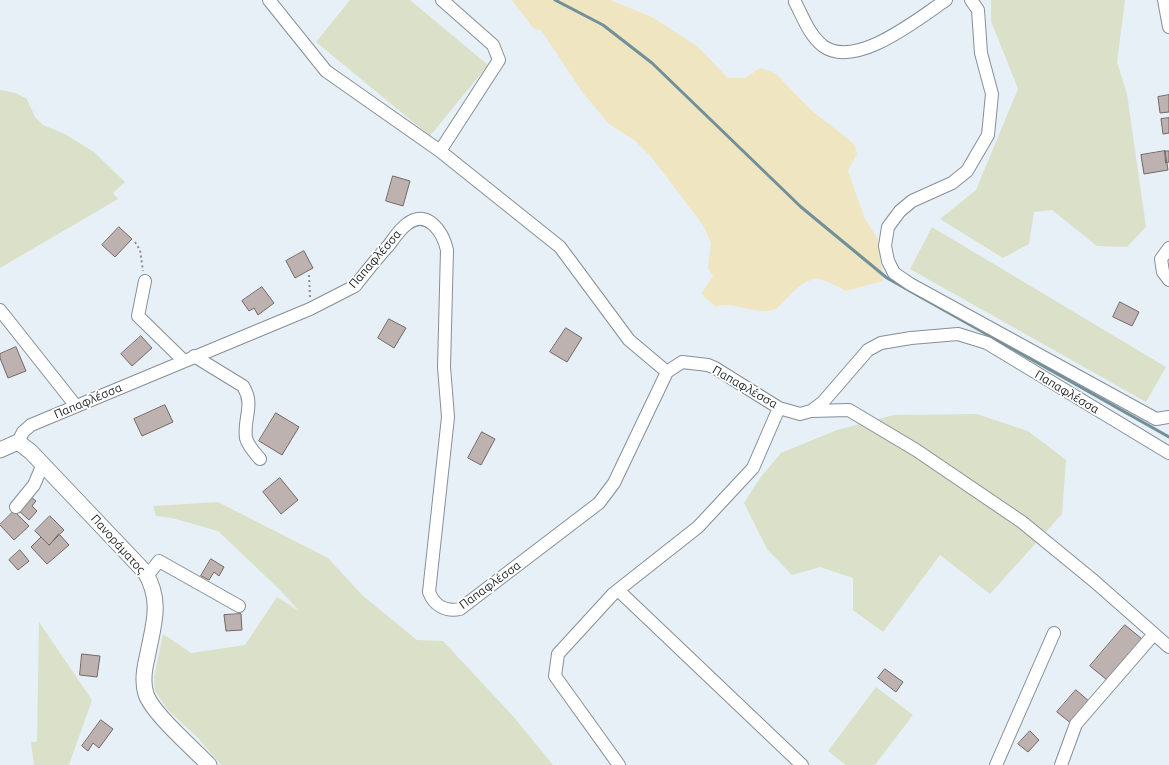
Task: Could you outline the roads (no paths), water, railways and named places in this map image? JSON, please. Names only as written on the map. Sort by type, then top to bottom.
[{"type":"main road","points":[[0,450],[18,442]]},
{"type":"main road","name":"Πανοράματος","points":[[18,442],[43,464],[126,551],[147,576],[155,593],[156,608],[144,671],[143,686],[154,709],[209,765]]},
{"type":"street","points":[[268,0],[326,71],[440,151],[560,247],[629,340],[667,372]]},
{"type":"street","points":[[440,151],[498,60],[494,45],[442,0]]},
{"type":"street","points":[[795,2],[811,34],[823,46],[836,51],[860,51],[890,38],[946,0]]},
{"type":"street","points":[[971,0],[978,10],[981,53],[992,94],[988,135],[967,171],[952,183],[912,201],[900,211],[888,227],[885,238],[888,261],[894,273],[910,284],[1156,419],[1166,418]]},
{"type":"street","points":[[1164,0],[1169,26]]},
{"type":"street","name":"Παπαφλέσσα","points":[[18,442],[23,432],[31,425],[310,309],[348,290],[355,286],[407,223],[422,219],[438,228],[444,239],[447,250],[444,367],[448,417],[429,592],[438,605],[452,610],[460,609],[599,502],[607,494],[667,372],[682,362],[715,368],[779,408],[800,414],[811,411],[822,402],[868,350],[875,346],[881,343],[903,339],[958,334],[987,343],[1169,450]]},
{"type":"street","points":[[1169,248],[1161,259],[1163,272],[1169,280]]},
{"type":"street","points":[[144,281],[138,316],[190,358],[243,386],[249,403],[246,438],[249,446],[260,459]]},
{"type":"street","points":[[0,310],[76,406]]},
{"type":"street","points":[[619,765],[555,676],[558,654],[618,590],[698,527],[753,468],[779,408]]},
{"type":"street","points":[[811,411],[849,410],[916,450],[1022,522],[1094,581],[1169,647]]},
{"type":"street","points":[[16,506],[34,485],[43,464]]},
{"type":"street","points":[[147,576],[159,561],[239,606]]},
{"type":"street","points":[[618,590],[802,765]]},
{"type":"street","points":[[996,765],[1054,633]]},
{"type":"street","points":[[1062,765],[1076,724],[1154,634]]},
{"type":"waterway","points":[[555,0],[603,25],[652,63],[801,207],[887,278],[1169,437]]}]
